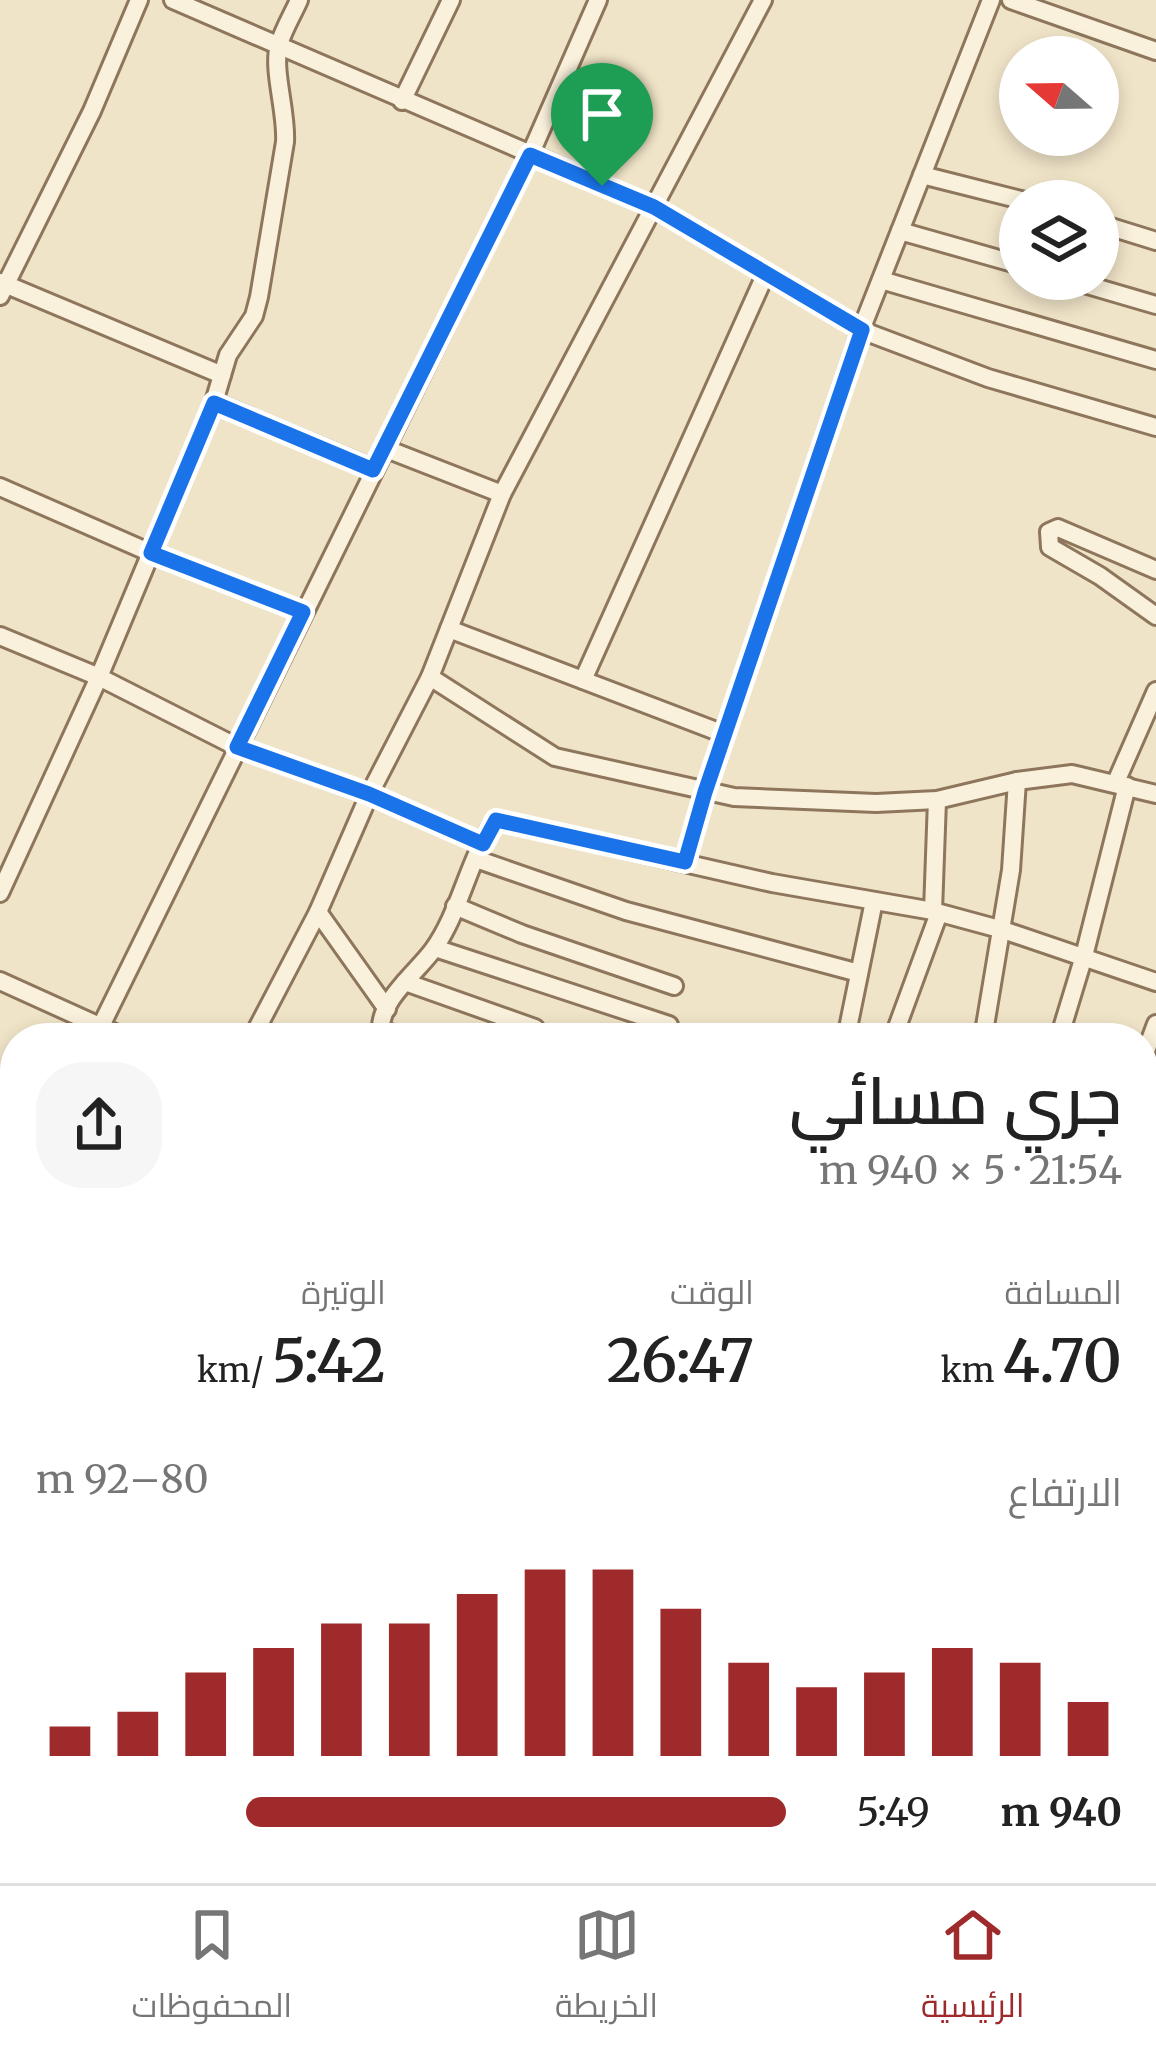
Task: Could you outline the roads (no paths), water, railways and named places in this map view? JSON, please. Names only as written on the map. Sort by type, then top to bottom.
[{"type":"street","points":[[139,0],[92,111],[2,288],[221,375]]},
{"type":"street","points":[[173,0],[654,207],[862,330],[988,378],[1156,427]]},
{"type":"street","points":[[0,893],[99,677],[214,403],[228,355],[254,316],[286,142],[278,47],[299,0]]},
{"type":"street","points":[[402,101],[451,0]]},
{"type":"street","points":[[102,1023],[530,155],[598,0]]},
{"type":"street","points":[[260,1023],[430,677],[502,494],[763,0]]},
{"type":"street","points":[[685,862],[862,330],[991,0]]},
{"type":"street","points":[[1011,0],[1156,52]]},
{"type":"street","points":[[922,175],[999,194]]},
{"type":"street","points":[[1119,230],[1156,241]]},
{"type":"street","points":[[900,231],[999,260]]},
{"type":"street","points":[[583,680],[766,273]]},
{"type":"street","points":[[881,280],[1156,360]]},
{"type":"street","points":[[1119,294],[1156,305]]},
{"type":"street","points":[[214,403],[373,470]]},
{"type":"street","points":[[384,448],[502,494]]},
{"type":"street","points":[[0,488],[303,612]]},
{"type":"street","points":[[1156,570],[1058,528],[1049,532],[1050,547],[1156,616]]},
{"type":"street","points":[[448,629],[724,734]]},
{"type":"street","points":[[0,636],[99,677],[237,747],[369,794],[479,852],[626,911],[859,973]]},
{"type":"street","points":[[430,677],[555,757],[705,792],[759,800],[937,800],[1072,774],[1156,794]]},
{"type":"street","points":[[1063,1023],[1084,956],[1122,784],[1154,698]]},
{"type":"street","points":[[986,1023],[1004,930],[1017,781]]},
{"type":"street","points":[[897,1023],[936,912],[937,800]]},
{"type":"street","points":[[383,1023],[405,982],[434,948],[496,820],[936,912],[1156,982]]},
{"type":"street","points":[[848,1023],[874,901]]},
{"type":"street","points":[[455,905],[522,934],[674,986]]},
{"type":"street","points":[[318,912],[387,1009]]},
{"type":"street","points":[[434,948],[663,1023]]},
{"type":"street","points":[[0,981],[81,1023]]},
{"type":"street","points":[[405,982],[521,1023]]}]
